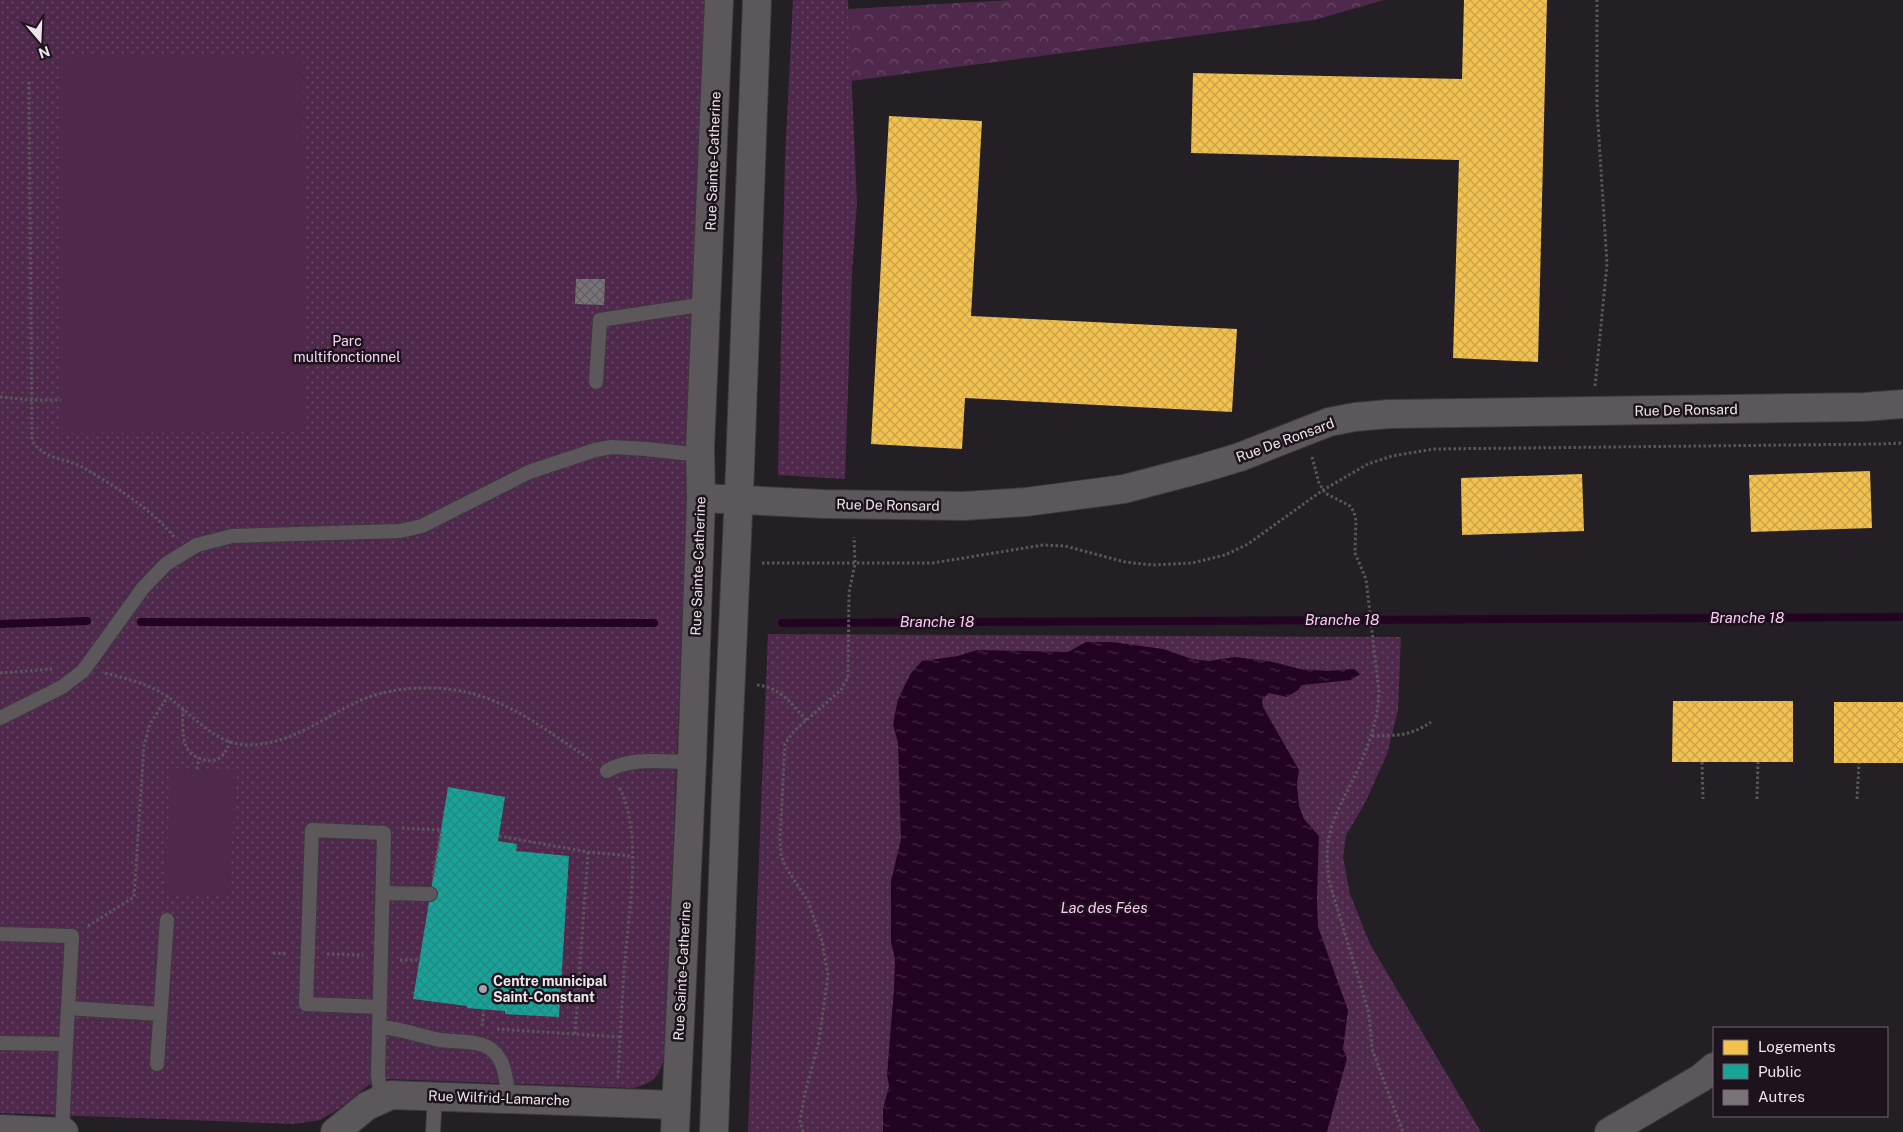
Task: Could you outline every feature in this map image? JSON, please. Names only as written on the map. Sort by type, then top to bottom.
[{"type":"street","name":"Rue Sainte-Catherine","points":[[675,1132],[692,762],[706,304],[719,0]]},
{"type":"street","points":[[714,1132],[757,0]]},
{"type":"street","name":"Rue De Ronsard","points":[[701,498],[824,504],[964,506],[1026,502],[1124,489],[1170,477],[1240,457],[1329,422],[1355,416],[1864,407],[1903,404]]},
{"type":"street","points":[[1609,1132],[1701,1078],[1713,1068]]},
{"type":"street","name":"Rue Wilfrid-Lamarche","points":[[335,1132],[367,1106],[381,1098],[403,1094],[676,1105]]},
{"type":"street","points":[[0,1130],[63,1132]]},
{"type":"lane","points":[[596,382],[600,320],[706,304]]},
{"type":"lane","points":[[0,718],[62,687],[83,671],[143,588],[166,564],[197,545],[232,536],[400,531],[422,526],[529,472],[595,450],[612,448],[646,449],[701,455]]},
{"type":"lane","points":[[607,771],[620,765],[638,762],[692,762]]},
{"type":"lane","points":[[380,1007],[306,1004],[312,830],[384,833],[383,893],[380,1007],[379,1027],[378,1075],[381,1098]]},
{"type":"lane","points":[[383,893],[430,894]]},
{"type":"lane","points":[[157,1064],[167,920]]},
{"type":"lane","points":[[0,934],[72,936],[63,1132]]},
{"type":"lane","points":[[68,1008],[160,1014]]},
{"type":"lane","points":[[379,1027],[391,1028],[439,1040],[486,1046],[500,1060],[505,1074],[509,1098]]},
{"type":"lane","points":[[0,1043],[66,1044]]},
{"type":"lane","points":[[433,1132],[435,1095]]},
{"type":"path","points":[[1594,447],[1593,411],[1607,264],[1597,107],[1597,0]]},
{"type":"path","points":[[29,82],[32,441],[38,449],[54,458],[80,466],[134,502],[167,528],[186,552]]},
{"type":"path","points":[[0,397],[61,400]]},
{"type":"path","points":[[762,563],[933,563],[1043,545],[1065,546],[1125,562],[1153,565],[1192,563],[1225,555],[1248,544],[1323,490],[1368,464],[1392,456],[1434,449],[1903,443]]},
{"type":"path","points":[[1310,449],[1319,483],[1323,490],[1333,499],[1350,506],[1354,512],[1356,521],[1355,553],[1366,579],[1379,692],[1372,736],[1361,763],[1342,798],[1328,841],[1327,862],[1329,881],[1369,1014],[1372,1049],[1403,1132]]},
{"type":"path","points":[[803,1132],[800,1121],[805,1093],[819,1041],[828,975],[822,941],[811,909],[803,891],[781,856],[780,838],[785,744],[794,731],[831,701],[841,690],[848,677],[849,592],[855,564],[854,537]]},
{"type":"path","points":[[0,673],[57,668]]},
{"type":"path","points":[[104,673],[140,682],[168,696],[197,722],[230,742],[246,745],[274,741],[304,731],[358,701],[375,695],[412,688],[440,688],[464,691],[490,698],[506,706],[541,726],[607,771],[615,780],[624,797],[630,819],[631,856],[618,1079]]},
{"type":"path","points":[[757,685],[766,686],[782,693],[807,721]]},
{"type":"path","points":[[72,936],[134,897],[144,746],[150,724],[168,696]]},
{"type":"path","points":[[182,709],[184,742],[189,752],[199,758],[214,761],[228,751],[230,742]]},
{"type":"path","points":[[1372,736],[1397,735],[1417,731],[1431,722]]},
{"type":"path","points":[[197,769],[199,758]]},
{"type":"path","points":[[1702,762],[1703,799]]},
{"type":"path","points":[[1757,799],[1758,762]]},
{"type":"path","points":[[1857,799],[1859,763]]},
{"type":"path","points":[[397,828],[441,830],[433,878],[424,877]]},
{"type":"path","points":[[499,836],[588,852],[631,856]]},
{"type":"path","points":[[575,1034],[588,852]]},
{"type":"path","points":[[273,953],[294,954]]},
{"type":"path","points":[[320,954],[368,955]]},
{"type":"path","points":[[396,960],[420,960]]},
{"type":"path","points":[[482,1028],[484,1010]]},
{"type":"path","points":[[473,1027],[620,1037]]},
{"type":"green space","name":"Parc multifonctionnel","points":[[0,0],[707,0],[665,1051],[662,1066],[656,1076],[648,1083],[634,1088],[386,1079],[369,1085],[340,1108],[320,1120],[294,1124],[0,1113]]},
{"type":"green space","points":[[793,0],[848,0],[857,203],[852,273],[845,479],[778,475],[785,159]]},
{"type":"green space","points":[[1012,0],[1384,0],[1314,20],[851,81],[848,9]]},
{"type":"green space","points":[[303,56],[304,432],[61,433],[60,57]]},
{"type":"green space","name":"Lac des Fées","points":[[768,634],[1401,637],[1398,710],[1387,754],[1365,803],[1346,835],[1343,857],[1350,894],[1370,944],[1481,1132],[748,1132]]},
{"type":"green space","points":[[172,768],[237,771],[228,896],[164,894]]},
{"type":"water","name":"Lac des Fées","points":[[1086,642],[1112,642],[1163,649],[1192,659],[1209,661],[1235,657],[1273,662],[1300,669],[1327,671],[1354,669],[1360,674],[1351,680],[1302,685],[1287,697],[1269,693],[1262,699],[1263,707],[1299,770],[1297,785],[1299,806],[1304,819],[1319,836],[1318,927],[1348,1010],[1343,1049],[1347,1058],[1327,1132],[883,1132],[883,1109],[889,1086],[887,1075],[895,959],[891,942],[891,881],[901,839],[898,743],[893,724],[898,699],[911,673],[922,661],[958,656],[977,650],[1068,652]]},
{"type":"building: Logements","points":[[1464,0],[1547,0],[1538,362],[1453,358],[1459,160],[1191,153],[1193,73],[1462,79]]},
{"type":"building: Logements","points":[[889,116],[982,121],[971,316],[1237,329],[1232,412],[965,398],[962,449],[871,444]]},
{"type":"building: Logements","points":[[1870,471],[1872,528],[1751,532],[1749,475]]},
{"type":"building: Logements","points":[[1582,474],[1584,531],[1462,535],[1461,478]]},
{"type":"building: Logements","points":[[1673,701],[1793,701],[1793,762],[1672,762]]},
{"type":"building: Logements","points":[[1834,702],[1903,702],[1903,763],[1834,763]]},
{"type":"building: Public","points":[[448,787],[505,797],[498,841],[517,844],[516,851],[569,856],[559,1017],[505,1014],[505,1011],[467,1008],[467,1006],[413,999]]},
{"type":"building: Autres","points":[[576,279],[605,279],[604,305],[575,304]]},
{"type":"waterway","name":"Branche 18","points":[[782,623],[1903,617]]},
{"type":"waterway","points":[[0,624],[87,621]]},
{"type":"waterway","points":[[141,622],[654,623]]},
{"type":"place","name":"Centre municipal Saint-Constant","points":[[483,989]]}]
